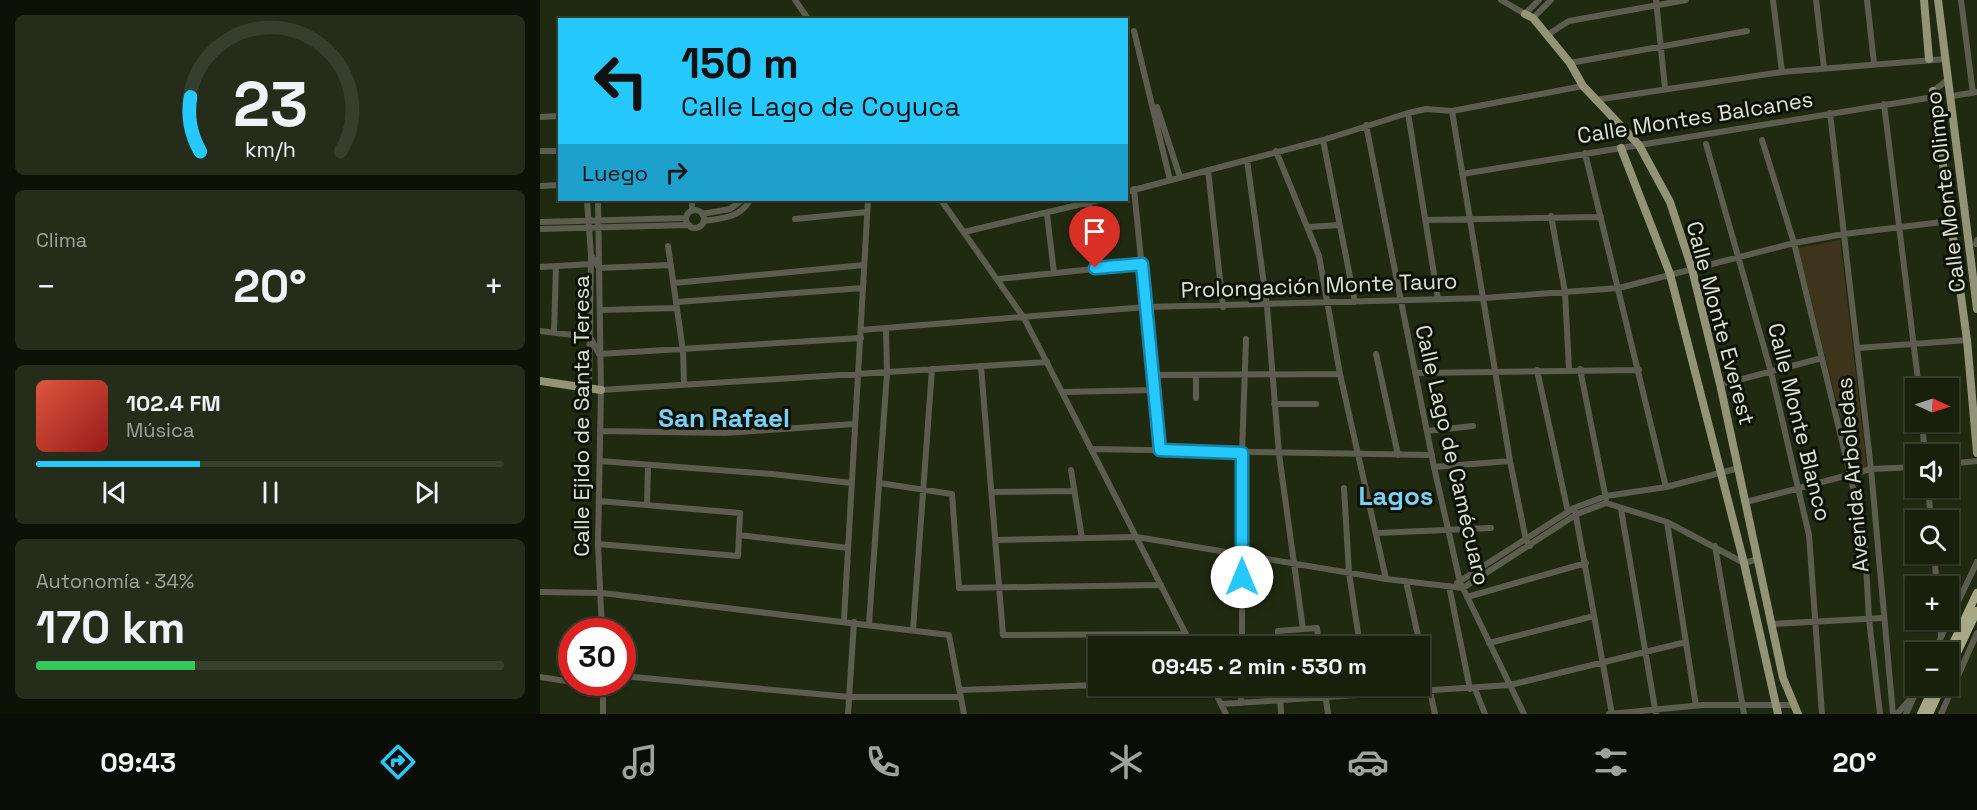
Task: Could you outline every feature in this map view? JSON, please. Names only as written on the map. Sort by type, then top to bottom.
[{"type":"highway","points":[[1954,642],[1977,593]]},
{"type":"highway","points":[[1959,649],[1977,611]]},
{"type":"highway","points":[[1921,714],[1929,696]]},
{"type":"highway","points":[[1929,714],[1937,696]]},
{"type":"main road","points":[[1924,0],[1929,60]]},
{"type":"main road","name":"Calle Monte Olimpo","points":[[1938,0],[1975,243],[1977,309]]},
{"type":"main road","name":"Calle Monte Everest","points":[[1525,14],[1533,18],[1570,63],[1583,86],[1595,100],[1639,145],[1670,202],[1692,269],[1739,468],[1783,678],[1798,714]]},
{"type":"main road","points":[[1934,94],[1967,340],[1977,453]]},
{"type":"main road","name":"Calle Monte Everest","points":[[1620,148],[1670,274],[1744,563],[1779,714]]},
{"type":"main road","points":[[540,381],[601,390]]},
{"type":"street","points":[[795,0],[808,18]]},
{"type":"street","name":"Calle Monte Everest","points":[[1501,0],[1525,14]]},
{"type":"street","points":[[1525,14],[1539,0]]},
{"type":"street","points":[[1533,18],[1551,0]]},
{"type":"street","points":[[1547,35],[1569,21],[1657,3],[1686,0]]},
{"type":"street","points":[[1773,0],[1782,72]]},
{"type":"street","points":[[1816,0],[1824,68]]},
{"type":"street","points":[[1867,0],[1874,63]]},
{"type":"street","points":[[1952,96],[1975,93],[1961,0]]},
{"type":"street","points":[[1657,3],[1665,88]]},
{"type":"street","points":[[1134,31],[1170,180]]},
{"type":"street","points":[[1570,63],[1747,31]]},
{"type":"street","points":[[1595,100],[1782,72],[1946,59]]},
{"type":"street","points":[[1934,94],[1949,79]]},
{"type":"street","points":[[1128,191],[1323,140],[1408,112],[1426,109],[1452,111],[1583,86]]},
{"type":"street","points":[[1151,94],[1180,177]]},
{"type":"street","name":"Calle Montes Balcanes","points":[[1462,174],[1934,94]]},
{"type":"street","points":[[1884,104],[1917,378]]},
{"type":"street","points":[[1452,111],[1510,461],[1528,543]]},
{"type":"street","points":[[1408,112],[1438,299]]},
{"type":"street","name":"Avenida Arboledas","points":[[1830,113],[1858,348],[1883,618],[1895,714]]},
{"type":"street","points":[[540,117],[558,116]]},
{"type":"street","name":"Calle Lago de Camécuaro","points":[[1365,125],[1434,467],[1461,585],[1524,714]]},
{"type":"street","points":[[1323,140],[1355,302]]},
{"type":"street","name":"Avenida Arboledas","points":[[1762,140],[1794,243],[1850,474],[1865,546],[1869,619],[1880,714]]},
{"type":"street","name":"Calle Monte Blanco","points":[[1706,144],[1771,372],[1809,535],[1822,714]]},
{"type":"street","points":[[540,151],[558,151]]},
{"type":"street","points":[[1276,151],[1310,227],[1319,256],[1340,374],[1386,579]]},
{"type":"street","points":[[1585,153],[1666,488]]},
{"type":"street","points":[[1247,160],[1267,306],[1279,454],[1303,629]]},
{"type":"street","points":[[1209,170],[1223,307]]},
{"type":"street","points":[[540,186],[558,185]]},
{"type":"street","points":[[1134,189],[1160,450]]},
{"type":"street","points":[[587,201],[591,255],[589,389]]},
{"type":"street","name":"Calle Ejido de Santa Teresa","points":[[598,201],[601,390],[598,544],[602,618]]},
{"type":"street","points":[[687,222],[692,210],[692,201]]},
{"type":"street","points":[[703,217],[730,209],[741,201]]},
{"type":"street","points":[[692,210],[703,217],[732,217],[743,211],[749,201]]},
{"type":"street","points":[[844,621],[868,201]]},
{"type":"street","points":[[941,201],[1024,318],[1186,634],[1003,635],[981,366]]},
{"type":"street","points":[[964,232],[1094,201]]},
{"type":"street","points":[[1089,202],[1095,268]]},
{"type":"street","points":[[795,219],[867,212]]},
{"type":"street","points":[[1047,214],[1054,273]]},
{"type":"street","points":[[1551,216],[1565,292],[1569,369]]},
{"type":"street","points":[[1426,219],[1601,216]]},
{"type":"street","points":[[540,222],[587,224],[687,222],[699,227],[703,217]]},
{"type":"street","name":"Prolongación Monte Tauro","points":[[861,330],[1146,307],[1267,306],[1484,298],[1619,288],[1794,243],[1844,234],[1950,221]]},
{"type":"street","points":[[540,229],[587,224]]},
{"type":"street","points":[[1310,227],[1339,225]]},
{"type":"street","points":[[668,246],[683,351],[684,383]]},
{"type":"street","points":[[591,255],[599,268],[670,265]]},
{"type":"street","points":[[540,267],[591,264]]},
{"type":"street","points":[[998,279],[1142,264]]},
{"type":"street","points":[[674,283],[864,265]]},
{"type":"street","points":[[554,332],[556,266]]},
{"type":"street","points":[[600,309],[677,305],[863,288]]},
{"type":"street","points":[[869,624],[887,373],[886,328]]},
{"type":"street","points":[[540,331],[591,337]]},
{"type":"street","points":[[591,337],[599,354],[683,351],[861,338]]},
{"type":"street","points":[[1242,636],[1242,453],[1246,339]]},
{"type":"street","points":[[1858,348],[1967,340]]},
{"type":"street","points":[[1376,354],[1398,455]]},
{"type":"street","points":[[1727,383],[1822,358]]},
{"type":"street","points":[[601,390],[1047,362]]},
{"type":"street","points":[[913,630],[932,369]]},
{"type":"street","points":[[1416,373],[1569,369],[1638,370]]},
{"type":"street","points":[[1580,369],[1606,500],[1621,509],[1667,522],[1744,563],[1758,559]]},
{"type":"street","points":[[1537,370],[1568,512]]},
{"type":"street","points":[[1154,375],[1340,374]]},
{"type":"street","points":[[1196,375],[1196,398]]},
{"type":"street","points":[[1063,392],[1155,390]]},
{"type":"street","points":[[1274,404],[1316,404]]},
{"type":"street","points":[[600,431],[724,434],[854,424]]},
{"type":"street","points":[[1427,432],[1473,426]]},
{"type":"street","points":[[1092,449],[1432,455]]},
{"type":"street","points":[[600,461],[772,474],[851,483]]},
{"type":"street","points":[[1434,467],[1510,461]]},
{"type":"street","points":[[1959,463],[1977,461]]},
{"type":"street","points":[[647,505],[648,465]]},
{"type":"street","points":[[1746,502],[1871,469],[1905,467]]},
{"type":"street","points":[[1528,543],[1568,512],[1606,500],[1666,488],[1739,468]]},
{"type":"street","points":[[1071,470],[1082,538]]},
{"type":"street","points":[[879,483],[952,494],[959,588],[1161,585]]},
{"type":"street","points":[[1344,488],[1349,573],[1358,636]]},
{"type":"street","points":[[992,492],[1074,491]]},
{"type":"street","points":[[598,544],[738,556],[740,513],[599,501]]},
{"type":"street","points":[[1621,509],[1656,711]]},
{"type":"street","points":[[996,540],[1137,537],[1386,579],[1450,586],[1461,585],[1576,511]]},
{"type":"street","points":[[1576,511],[1611,714],[1699,706],[1794,705]]},
{"type":"street","points":[[1667,522],[1686,642],[1699,706],[1704,714]]},
{"type":"street","points":[[1377,533],[1448,532],[1491,528]]},
{"type":"street","points":[[739,535],[848,548]]},
{"type":"street","points":[[1715,546],[1744,714]]},
{"type":"street","points":[[1939,642],[1977,562]]},
{"type":"street","points":[[1467,597],[1586,563]]},
{"type":"street","points":[[1406,581],[1419,636]]},
{"type":"street","points":[[1450,586],[1473,689],[1485,714]]},
{"type":"street","points":[[540,591],[602,593],[949,635],[964,714]]},
{"type":"street","points":[[1489,643],[1594,616]]},
{"type":"street","points":[[1771,624],[1883,618]]},
{"type":"street","points":[[848,714],[854,622]]},
{"type":"street","points":[[1278,636],[1278,631],[1317,628],[1318,636]]},
{"type":"street","points":[[1941,630],[1941,638]]},
{"type":"street","points":[[1941,714],[1977,633]]},
{"type":"street","points":[[1435,714],[1430,690],[1510,685],[1686,642]]},
{"type":"street","points":[[540,677],[558,680]]},
{"type":"street","points":[[636,677],[850,697],[1088,686]]},
{"type":"street","points":[[603,696],[603,714]]},
{"type":"street","points":[[1217,696],[1226,714]]},
{"type":"street","points":[[1242,696],[1242,703]]},
{"type":"street","points":[[1280,696],[1281,714]]},
{"type":"street","points":[[1221,704],[1339,696]]},
{"type":"street","points":[[1895,714],[1911,696]]},
{"type":"street","points":[[1906,714],[1914,696]]},
{"type":"street","points":[[1326,697],[1328,714]]},
{"type":"shaded area","points":[[1840,240],[1867,468],[1854,471],[1798,248]]},
{"type":"district","name":"San Rafael","points":[[724,418]]},
{"type":"district","name":"Lagos","points":[[1396,496]]},
{"type":"route","points":[[1095,268],[1142,264],[1160,450],[1242,453],[1242,577]]}]
